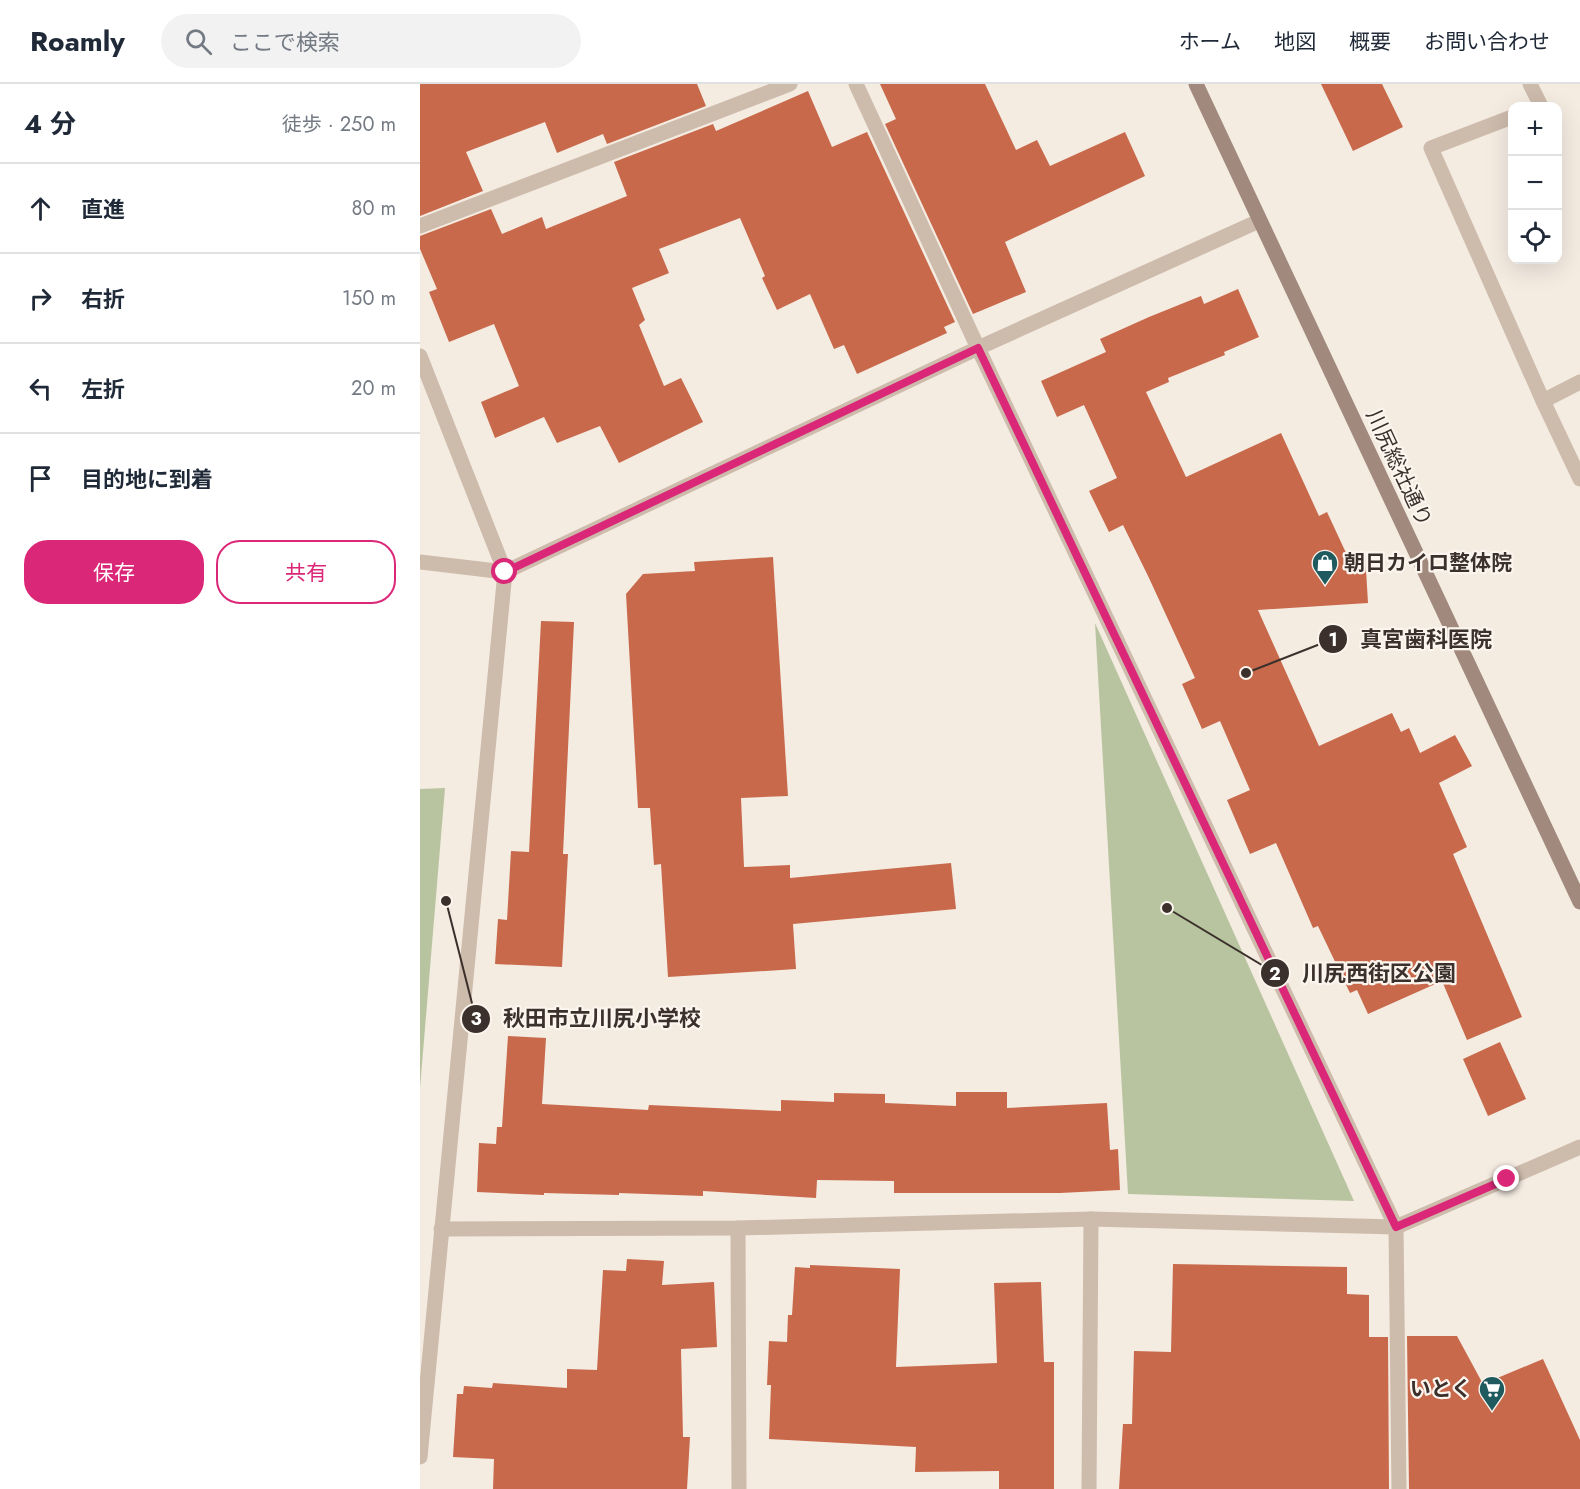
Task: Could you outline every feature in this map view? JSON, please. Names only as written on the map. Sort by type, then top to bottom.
[{"type":"street","points":[[420,226],[790,84]]},
{"type":"street","points":[[856,84],[978,348],[1396,1227],[1400,1489]]},
{"type":"street","name":"川尻総社通り","points":[[1196,84],[1580,902]]},
{"type":"street","points":[[1530,84],[1539,102]]},
{"type":"street","points":[[1508,119],[1431,148],[1580,479]]},
{"type":"street","points":[[420,562],[505,572],[978,348],[1259,221]]},
{"type":"street","points":[[420,356],[505,572],[420,1457]]},
{"type":"street","points":[[1543,401],[1580,382]]},
{"type":"street","points":[[441,1229],[738,1228],[1092,1219],[1396,1227],[1580,1148]]},
{"type":"street","points":[[1089,1489],[1092,1219]]},
{"type":"street","points":[[738,1228],[739,1489]]},
{"type":"green space","points":[[1095,623],[1354,1201],[1128,1194]]},
{"type":"green space","points":[[445,788],[420,1088],[420,789]]},
{"type":"building","points":[[420,84],[697,84],[706,106],[607,144],[603,134],[557,153],[545,122],[466,152],[483,191],[420,216]]},
{"type":"building","points":[[880,84],[985,84],[1016,150],[1037,140],[1050,166],[1125,132],[1145,176],[1005,242],[1026,292],[973,314],[885,124],[896,119]]},
{"type":"building","points":[[1321,84],[1382,84],[1403,127],[1353,151]]},
{"type":"building","points":[[808,91],[832,147],[867,132],[955,322],[944,327],[947,333],[857,374],[844,345],[834,349],[810,294],[777,310],[762,278],[765,276],[740,218],[659,249],[669,273],[632,288],[645,320],[639,325],[664,386],[681,378],[703,422],[619,463],[600,426],[557,443],[544,417],[495,438],[481,402],[519,386],[494,324],[449,342],[429,292],[437,289],[420,249],[420,236],[491,209],[502,234],[542,217],[546,229],[627,196],[614,162],[713,124],[716,131]]},
{"type":"building","points":[[1238,289],[1259,337],[1224,352],[1225,355],[1168,378],[1169,382],[1146,392],[1186,477],[1281,433],[1319,516],[1327,512],[1347,555],[1365,553],[1368,603],[1258,610],[1319,746],[1392,713],[1401,732],[1409,728],[1420,753],[1455,735],[1472,766],[1439,783],[1467,847],[1453,854],[1522,1017],[1467,1040],[1442,981],[1368,1014],[1357,990],[1350,993],[1318,926],[1313,928],[1276,843],[1250,854],[1227,800],[1250,790],[1220,721],[1202,729],[1182,684],[1195,678],[1149,578],[1123,525],[1109,532],[1089,491],[1117,478],[1084,405],[1057,417],[1041,381],[1106,352],[1100,339],[1201,296],[1204,304]]},
{"type":"building","points":[[773,557],[788,796],[741,798],[744,867],[790,865],[790,878],[951,863],[956,909],[793,924],[796,969],[668,977],[661,864],[654,865],[650,808],[638,808],[626,594],[643,574],[695,571],[694,562]]},
{"type":"building","points":[[541,621],[574,622],[563,854],[568,854],[562,967],[495,964],[498,919],[507,920],[511,851],[529,852]]},
{"type":"building","points":[[508,1036],[546,1038],[542,1104],[648,1110],[649,1105],[781,1111],[781,1100],[834,1102],[834,1093],[885,1094],[885,1103],[956,1106],[956,1092],[1007,1092],[1007,1108],[1107,1103],[1110,1150],[1118,1149],[1120,1190],[1060,1193],[894,1193],[894,1181],[817,1180],[816,1198],[703,1191],[703,1196],[619,1193],[619,1195],[544,1193],[544,1195],[477,1192],[479,1143],[496,1144],[497,1127],[502,1127]]},
{"type":"building","points":[[1500,1042],[1526,1099],[1488,1116],[1463,1059]]},
{"type":"building","points":[[627,1259],[664,1261],[662,1285],[714,1282],[717,1347],[681,1349],[683,1437],[690,1437],[687,1489],[493,1489],[494,1459],[453,1457],[457,1394],[463,1394],[464,1386],[492,1388],[493,1383],[567,1388],[567,1369],[597,1370],[603,1270],[626,1271]]},
{"type":"building","points":[[1173,1264],[1347,1267],[1347,1294],[1369,1295],[1369,1337],[1388,1337],[1389,1489],[1119,1489],[1123,1424],[1132,1424],[1134,1351],[1171,1352]]},
{"type":"building","points":[[810,1265],[900,1269],[896,1367],[997,1363],[994,1283],[1041,1282],[1044,1362],[1054,1362],[1054,1489],[999,1489],[999,1471],[915,1472],[916,1447],[769,1439],[771,1385],[767,1385],[769,1341],[787,1342],[788,1315],[792,1315],[795,1267],[810,1268]]},
{"type":"building","name":"いとく","points":[[1407,1336],[1457,1336],[1483,1384],[1543,1359],[1580,1440],[1580,1489],[1409,1489]]},
{"type":"place","name":"朝日カイロ整体院","points":[[1325,586]]},
{"type":"place","name":"真宮歯科医院","points":[[1246,673]]},
{"type":"place","name":"秋田市立川尻小学校","points":[[446,901]]},
{"type":"place","name":"川尻西街区公園","points":[[1167,908]]},
{"type":"place","name":"いとく","points":[[1492,1412]]},
{"type":"route","points":[[505,572],[978,348],[1396,1227],[1507,1179]]}]
